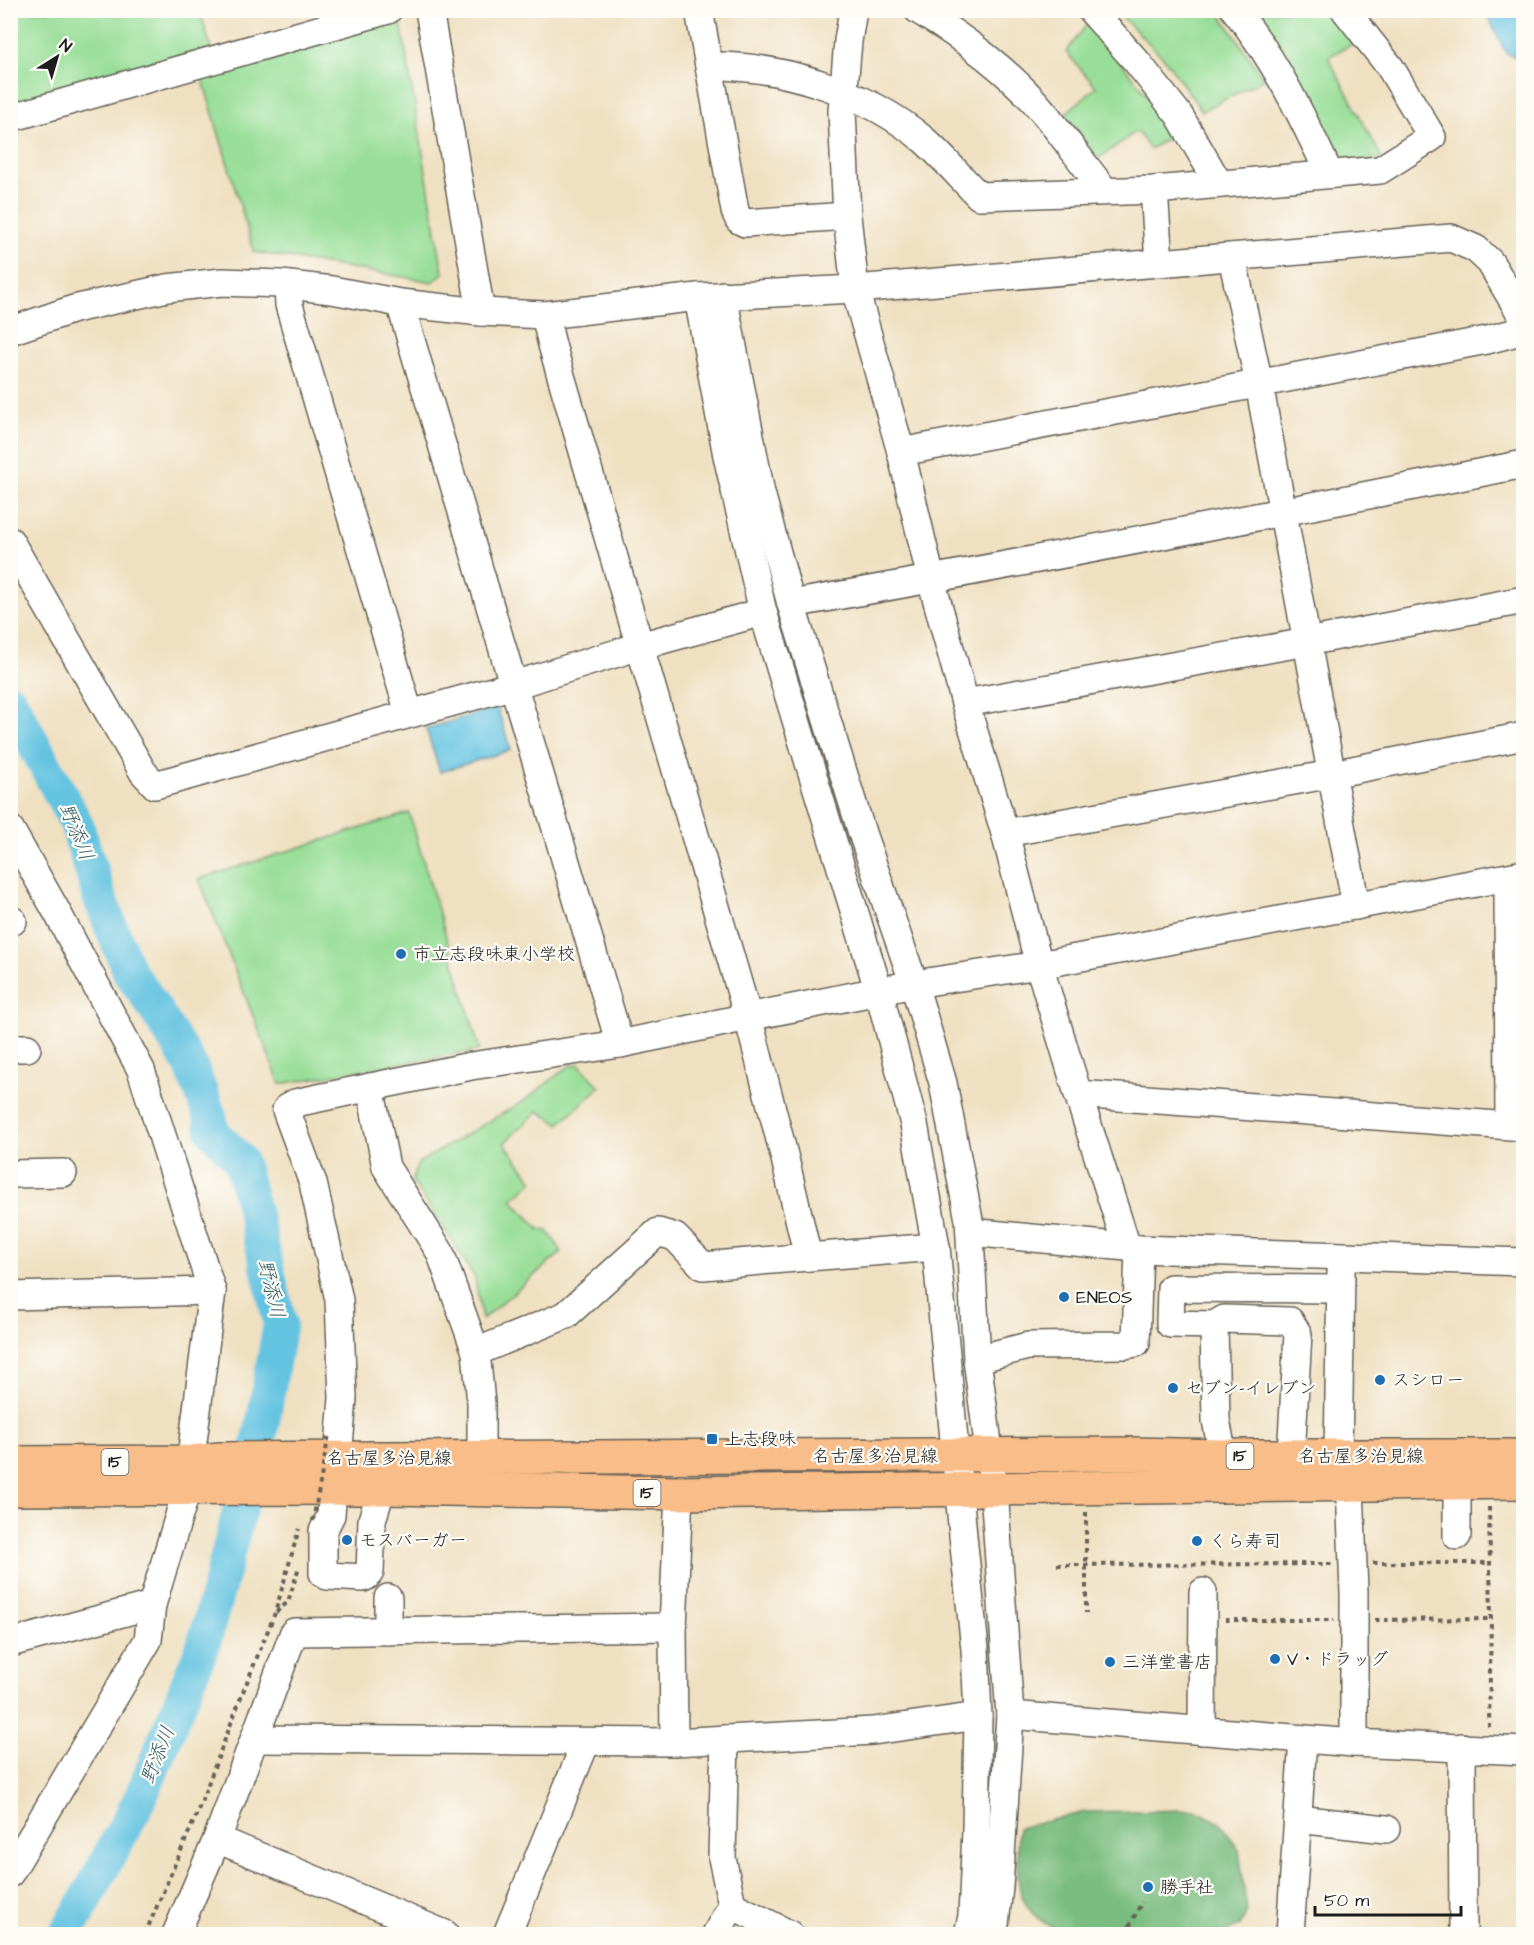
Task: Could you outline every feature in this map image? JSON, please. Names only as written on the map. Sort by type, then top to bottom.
[{"type":"main road","name":"名古屋多治見線","points":[[10,1489],[203,1474],[481,1458],[1132,1454],[1291,1456],[1344,1470],[1457,1483],[1524,1482]]},
{"type":"main road","name":"名古屋多治見線","points":[[319,1469],[382,1488],[679,1493],[960,1491],[1344,1470],[1524,1456]]},
{"type":"main road","name":"名古屋多治見線","points":[[10,1463],[203,1474]]},
{"type":"street","points":[[10,118],[388,10]]},
{"type":"street","points":[[429,10],[481,312]]},
{"type":"street","points":[[699,10],[735,210],[739,220],[745,223],[847,216]]},
{"type":"street","points":[[853,10],[842,111],[847,216],[855,289],[901,452],[931,579],[965,703],[1005,833],[1039,965],[1078,1094],[1133,1248],[1136,1343],[1125,1346],[1028,1346],[977,1359]]},
{"type":"street","points":[[918,10],[959,35],[1001,69],[1045,113],[1105,191]]},
{"type":"street","points":[[1091,10],[1137,62],[1179,115],[1219,184]]},
{"type":"street","points":[[1235,10],[1249,27],[1294,99],[1329,173]]},
{"type":"street","points":[[709,66],[735,66],[774,71],[844,93],[873,106],[923,140],[979,196],[1154,190],[1380,170],[1432,137],[1390,67],[1345,10]]},
{"type":"street","points":[[1154,190],[1159,262]]},
{"type":"street","points":[[10,331],[74,309],[167,288],[222,282],[288,285],[400,303],[481,312],[545,315],[711,296],[855,289],[1452,238],[1476,249],[1490,262],[1524,320]]},
{"type":"street","points":[[1232,257],[1260,384],[1356,906]]},
{"type":"street","points":[[288,285],[289,304],[409,713]]},
{"type":"street","points":[[711,296],[791,604],[862,833],[914,984],[943,1083],[957,1149],[970,1232],[977,1359],[972,1455],[960,1491],[975,1649],[978,1716],[976,1831],[972,1916],[968,1935]]},
{"type":"street","points":[[711,296],[727,456],[764,612],[879,992],[914,1124],[972,1455],[994,1490],[1010,1715],[994,1935]]},
{"type":"street","points":[[400,303],[620,1044]]},
{"type":"street","points":[[545,315],[748,1017],[808,1257]]},
{"type":"street","points":[[901,452],[1487,340],[1524,330]]},
{"type":"street","points":[[791,604],[1283,512],[1524,464]]},
{"type":"street","points":[[10,541],[144,772],[155,785],[514,685],[640,646],[764,612]]},
{"type":"street","points":[[965,703],[1307,642],[1524,600]]},
{"type":"street","points":[[1005,833],[1332,774],[1524,736]]},
{"type":"street","points":[[10,829],[141,1070],[212,1291],[203,1474],[152,1605],[148,1640],[10,1873]]},
{"type":"street","points":[[382,1488],[372,1520],[370,1572],[363,1578],[327,1576],[323,1573],[323,1531],[331,1515],[319,1469],[343,1398],[339,1300],[313,1183],[286,1110],[295,1103],[471,1066],[620,1044],[914,984],[1039,965],[1516,876],[1516,1126],[1078,1094]]},
{"type":"street","points":[[370,1087],[386,1167],[440,1252],[476,1352],[481,1403],[481,1458]]},
{"type":"street","points":[[10,1174],[63,1173]]},
{"type":"street","points":[[476,1352],[566,1315],[658,1232],[675,1237],[703,1266],[936,1247]]},
{"type":"street","points":[[970,1232],[1133,1248],[1524,1262]]},
{"type":"street","points":[[1341,1256],[1344,1470],[1353,1564],[1354,1743]]},
{"type":"street","points":[[1291,1456],[1298,1334],[1290,1321],[1224,1319],[1214,1325],[1170,1324],[1171,1287],[1340,1289]]},
{"type":"street","points":[[10,1296],[212,1291]]},
{"type":"street","points":[[1214,1325],[1216,1420],[1222,1456]]},
{"type":"street","points":[[1222,1456],[1229,1414],[1229,1340],[1233,1333],[1277,1332],[1282,1337],[1285,1424],[1291,1456]]},
{"type":"street","points":[[1457,1483],[1457,1536]]},
{"type":"street","points":[[674,1742],[673,1627],[679,1493]]},
{"type":"street","points":[[1202,1731],[1203,1592]]},
{"type":"street","points":[[388,1598],[388,1631]]},
{"type":"street","points":[[10,1643],[152,1605]]},
{"type":"street","points":[[176,1935],[217,1839],[294,1632],[673,1627]]},
{"type":"street","points":[[1010,1715],[1354,1743],[1524,1751]]},
{"type":"street","points":[[255,1739],[674,1742],[873,1731],[978,1716]]},
{"type":"street","points":[[716,1935],[732,1905],[722,1858],[725,1739]]},
{"type":"street","points":[[1290,1935],[1303,1739]]},
{"type":"street","points":[[507,1935],[586,1742]]},
{"type":"street","points":[[1462,1747],[1463,1935]]},
{"type":"street","points":[[1298,1819],[1386,1829]]},
{"type":"street","points":[[217,1839],[445,1935]]},
{"type":"street","points":[[732,1905],[789,1935]]},
{"type":"path","points":[[313,1521],[319,1469]]},
{"type":"path","points":[[145,1935],[195,1818],[275,1613],[319,1469]]},
{"type":"path","points":[[1489,1499],[1491,1619],[1489,1749]]},
{"type":"path","points":[[1086,1506],[1086,1613]]},
{"type":"path","points":[[1057,1564],[1490,1563]]},
{"type":"path","points":[[275,1613],[288,1602]]},
{"type":"path","points":[[1125,1935],[1142,1902]]},
{"type":"green space","points":[[11,11],[200,11],[211,48],[11,107]]},
{"type":"green space","points":[[1116,11],[1218,11],[1264,79],[1202,111],[1164,58]]},
{"type":"green space","points":[[1250,11],[1338,11],[1361,39],[1328,57],[1382,158],[1341,163],[1292,66]]},
{"type":"green space","points":[[400,17],[443,273],[433,282],[254,252],[199,67]]},
{"type":"green space","points":[[1087,24],[1112,51],[1177,133],[1150,149],[1137,131],[1098,159],[1065,114],[1096,87],[1066,52]]},
{"type":"green space","points":[[409,813],[480,1050],[280,1084],[199,879]]},
{"type":"green space","points":[[579,1064],[600,1087],[559,1124],[538,1111],[504,1143],[533,1181],[512,1200],[540,1230],[548,1231],[562,1252],[482,1319],[475,1278],[412,1181],[418,1163],[524,1101],[569,1066]]},
{"type":"green space","points":[[1194,1810],[1221,1823],[1239,1850],[1247,1911],[1243,1920],[1234,1929],[1221,1934],[1088,1934],[1083,1928],[1069,1933],[1050,1926],[1036,1917],[1027,1906],[1018,1879],[1018,1828],[1085,1812]]},
{"type":"water","points":[[1485,11],[1523,11],[1523,60],[1506,53]]},
{"type":"water","points":[[497,707],[511,750],[440,772],[426,729]]},
{"type":"waterway","name":"野添川","points":[[10,700],[77,825],[100,899],[130,974],[191,1066],[210,1116],[212,1131],[240,1160],[280,1323],[262,1427],[203,1646],[140,1799],[65,1934]]},
{"type":"place","name":"市立志段味東小学校","points":[[401,954]]},
{"type":"place","name":"ENEOS","points":[[1064,1297]]},
{"type":"place","name":"スシロー","points":[[1380,1380]]},
{"type":"place","name":"セブン-イレブン","points":[[1173,1388]]},
{"type":"place","name":"上志段味","points":[[712,1439]]},
{"type":"place","name":"モスバーガー","points":[[347,1540]]},
{"type":"place","name":"くら寿司","points":[[1197,1541]]},
{"type":"place","name":"V・ドラッグ","points":[[1275,1659]]},
{"type":"place","name":"三洋堂書店","points":[[1110,1662]]},
{"type":"place","name":"勝手社","points":[[1148,1887]]}]
